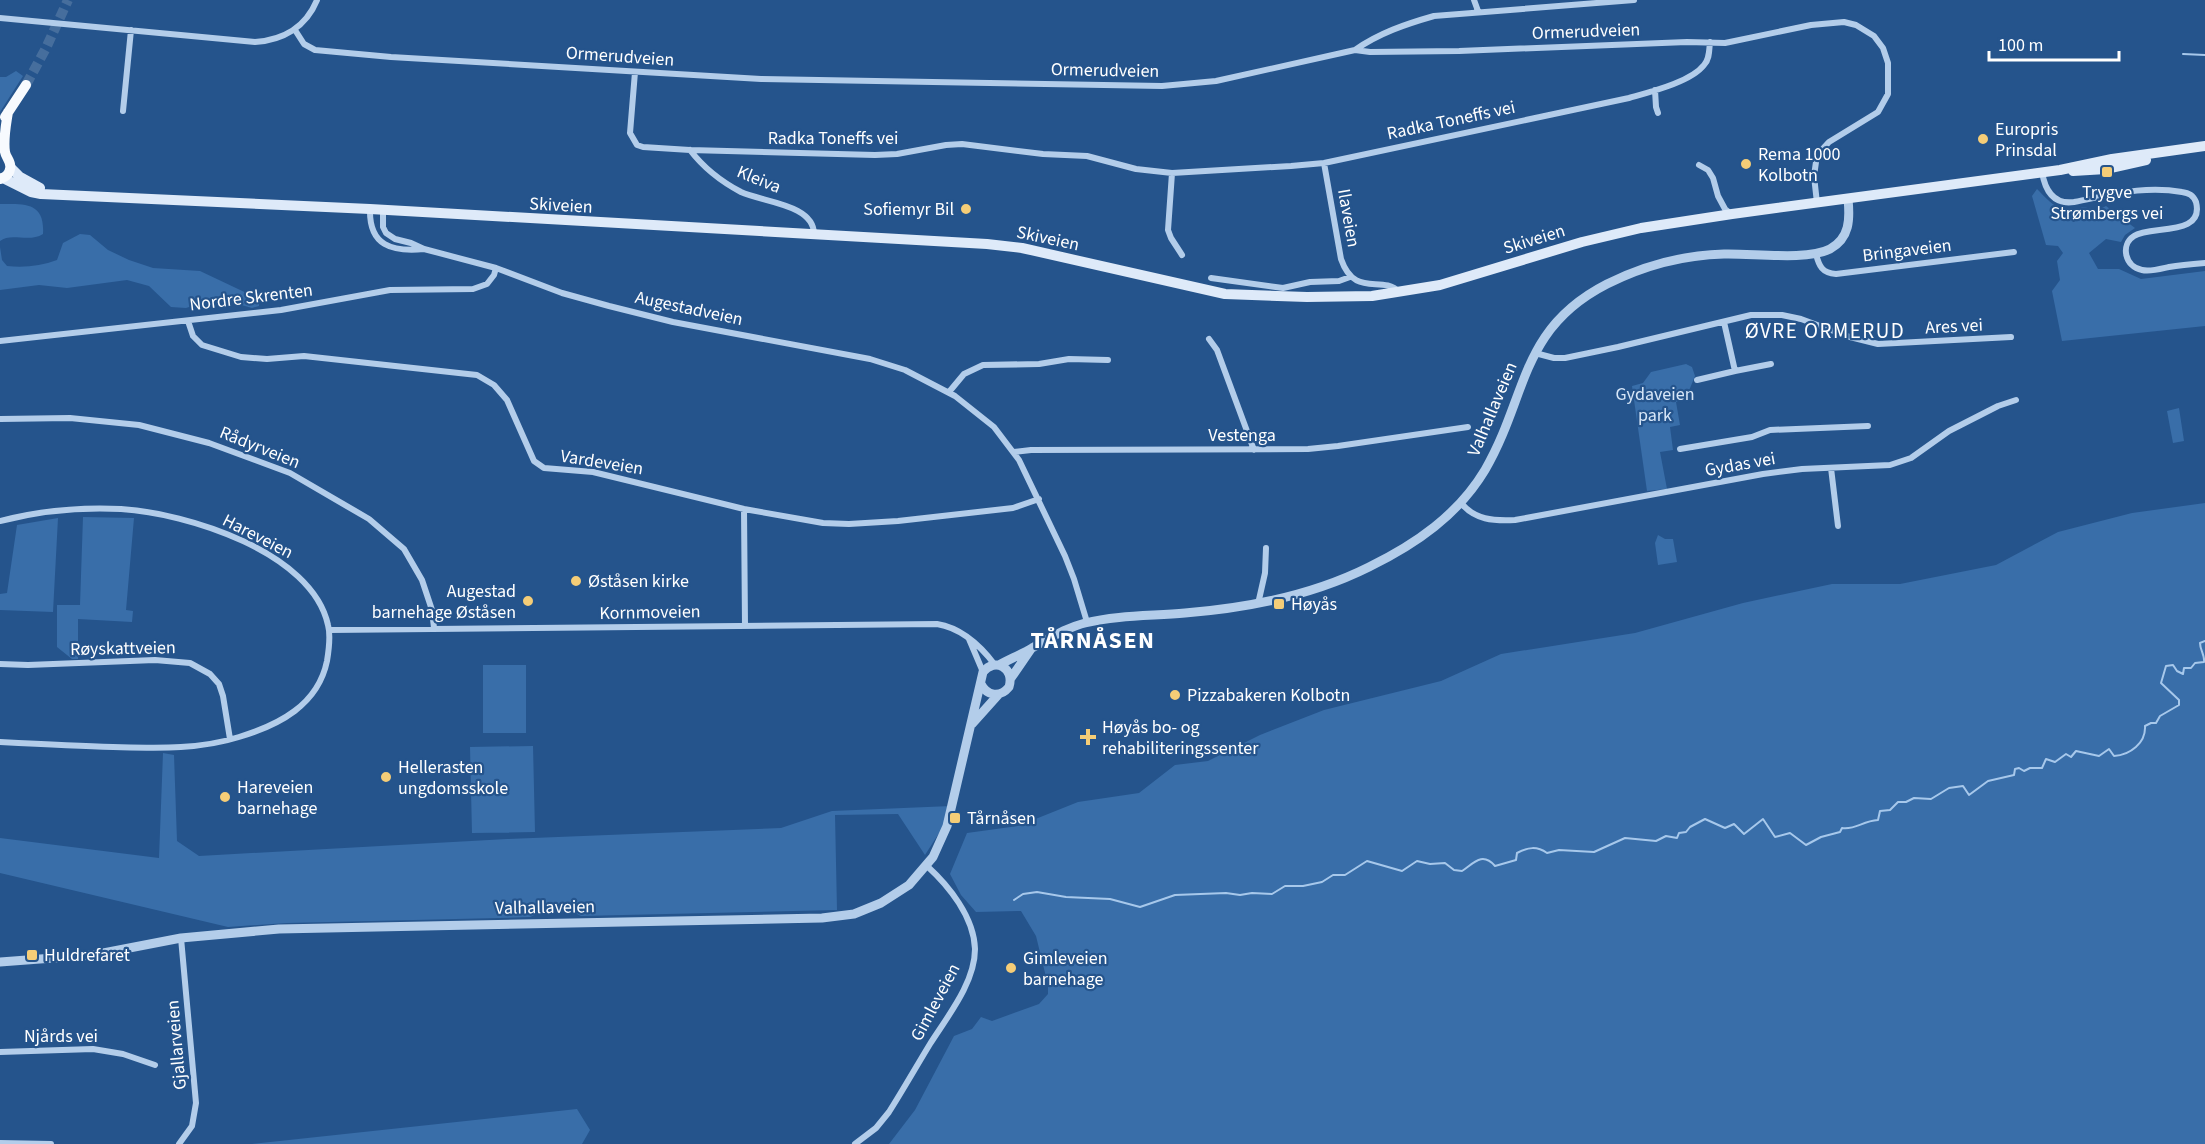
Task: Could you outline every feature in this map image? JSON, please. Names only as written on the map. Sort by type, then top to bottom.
[{"type":"main road","points":[[0,123],[26,85]]},
{"type":"main road","points":[[2,178],[11,168],[10,162],[2,155],[8,112]]},
{"type":"main road","name":"Skiveien","points":[[2,178],[31,192],[962,242],[1022,248],[1225,294],[1340,298],[1399,293],[1449,282],[1612,234],[1732,214],[2060,170],[2112,159],[2205,146]]},
{"type":"main road","name":"Skiveien","points":[[11,168],[32,185],[54,193]]},
{"type":"street","points":[[0,18],[255,42],[273,39],[295,30],[306,19],[318,0]]},
{"type":"street","points":[[1474,0],[1478,11]]},
{"type":"street","points":[[1355,50],[1368,41],[1407,24],[1434,16],[1634,0]]},
{"type":"street","name":"Ormerudveien","points":[[295,30],[308,47],[320,51],[635,72],[834,81],[1171,86],[1216,81],[1355,50],[1370,52],[1459,51],[1736,42],[1811,25],[1844,22],[1863,28],[1879,41],[1888,63],[1889,87],[1887,98],[1878,112],[1829,142],[1817,155],[1814,176],[1817,203]]},
{"type":"street","points":[[123,111],[131,30]]},
{"type":"street","name":"Radka Toneffs vei","points":[[635,72],[630,133],[637,145],[643,147],[875,155],[908,153],[962,144],[1043,154],[1087,156],[1136,169],[1172,173],[1324,163],[1620,100],[1655,90],[1692,75],[1707,61],[1710,42]]},
{"type":"street","points":[[1655,90],[1658,113]]},
{"type":"street","name":"Kleiva","points":[[690,150],[704,166],[736,189],[788,207],[807,217],[813,224],[814,234]]},
{"type":"street","name":"Ilaveien","points":[[1324,163],[1341,259],[1350,277]]},
{"type":"street","points":[[1699,165],[1708,170],[1725,209],[1732,214]]},
{"type":"street","points":[[2043,172],[2044,183],[2049,193],[2062,202],[2074,202],[2144,189],[2189,193],[2197,208],[2197,215],[2193,221],[2184,226],[2137,234],[2127,245],[2127,258],[2135,268],[2142,271],[2205,263]]},
{"type":"street","points":[[1172,173],[1168,230],[1182,255]]},
{"type":"street","points":[[1816,254],[1832,248],[1844,236],[1850,221],[1848,199]]},
{"type":"street","name":"Augestadveien","points":[[370,210],[371,228],[380,242],[394,248],[424,249]]},
{"type":"street","name":"Augestadveien","points":[[383,210],[382,227],[395,240],[496,268],[562,293],[609,306],[673,322],[870,359],[905,370],[949,392],[994,427],[1014,452],[1039,500],[1074,579],[1087,622]]},
{"type":"street","name":"Bringaveien","points":[[1816,254],[1818,264],[1823,270],[1836,274],[2014,252]]},
{"type":"street","name":"Valhallaveien","points":[[997,665],[1063,631],[1087,622],[1231,609],[1258,604],[1324,586],[1381,561],[1418,540],[1448,516],[1480,478],[1491,460],[1534,352],[1551,328],[1575,305],[1604,285],[1639,270],[1673,261],[1704,255],[1816,254]]},
{"type":"street","name":"Nordre Skrenten","points":[[0,341],[281,310],[390,290],[473,290],[487,284],[496,268]]},
{"type":"street","points":[[1211,278],[1283,288],[1310,282],[1339,281],[1350,277],[1359,282],[1394,288],[1399,293]]},
{"type":"street","name":"Ares vei","points":[[1534,352],[1554,358],[1565,358],[1751,315],[1782,315],[1801,319],[1850,337],[1878,344],[2011,337]]},
{"type":"street","name":"Vardeveien","points":[[188,321],[193,336],[202,345],[241,357],[267,359],[304,356],[477,375],[494,385],[507,400],[534,461],[544,468],[593,472],[744,509],[823,523],[898,521],[1013,508],[1039,500]]},
{"type":"street","points":[[1724,322],[1736,371]]},
{"type":"street","points":[[1209,339],[1217,350],[1254,450]]},
{"type":"street","points":[[949,392],[964,374],[983,365],[1039,364],[1070,359],[1108,360]]},
{"type":"street","points":[[1696,380],[1771,364]]},
{"type":"street","name":"Gydas vei","points":[[1461,503],[1467,511],[1477,517],[1515,520],[1763,474],[1890,465],[1911,458],[1949,431],[1998,406],[2016,400]]},
{"type":"street","name":"Rådyrveien","points":[[0,419],[70,418],[140,425],[209,443],[290,473],[369,519],[404,549],[422,580],[432,610],[434,628]]},
{"type":"street","name":"Gydas vei","points":[[1680,449],[1752,437],[1770,430],[1868,426]]},
{"type":"street","name":"Vestenga","points":[[1014,452],[1031,450],[1254,450],[1338,446],[1468,427]]},
{"type":"street","points":[[1831,468],[1838,526]]},
{"type":"street","name":"Hareveien","points":[[0,521],[49,512],[94,508],[149,513],[204,526],[274,558],[292,570],[317,600],[325,614],[329,630],[329,645],[324,671],[303,705],[279,721],[230,739],[199,746],[162,748],[0,742]]},
{"type":"street","points":[[744,509],[745,626]]},
{"type":"street","points":[[1258,604],[1265,573],[1266,548]]},
{"type":"street","name":"Kornmoveien","points":[[329,630],[937,624],[955,629],[981,648],[997,665]]},
{"type":"street","points":[[968,638],[982,672],[981,684],[987,692],[998,694],[1006,691],[1011,678],[1008,671],[997,665],[988,667],[982,672]]},
{"type":"street","name":"Valhallaveien","points":[[1011,678],[1031,649]]},
{"type":"street","name":"Røyskattveien","points":[[0,664],[155,660],[190,663],[210,674],[219,684],[230,739]]},
{"type":"street","name":"Valhallaveien","points":[[0,962],[93,955],[181,938],[306,928],[836,917],[861,911],[888,899],[909,885],[927,866],[939,848],[947,826],[981,684]]},
{"type":"street","name":"Valhallaveien","points":[[972,724],[998,694]]},
{"type":"street","name":"Gimleveien","points":[[855,1144],[876,1128],[889,1112],[959,996],[972,967],[974,943],[966,916],[956,898],[927,866]]},
{"type":"street","name":"Gjallarveien","points":[[179,1144],[192,1126],[196,1103],[181,938]]},
{"type":"street","name":"Njårds vei","points":[[0,1052],[93,1049],[123,1054],[155,1065]]},
{"type":"street","points":[[0,1143],[51,1144]]},
{"type":"green space","points":[[16,71],[23,76],[0,112],[0,77],[6,77]]},
{"type":"green space","points":[[2037,189],[2053,204],[2064,209],[2086,208],[2096,211],[2106,206],[2135,228],[2125,235],[2121,242],[2106,239],[2089,253],[2098,269],[2119,269],[2141,279],[2205,271],[2205,326],[2062,341],[2052,291],[2060,280],[2057,261],[2063,253],[2058,246],[2046,245],[2032,196]]},
{"type":"green space","points":[[0,204],[25,205],[37,210],[43,224],[43,234],[32,238],[9,237],[0,241]]},
{"type":"green space","points":[[80,234],[90,235],[108,250],[153,268],[200,271],[259,299],[259,306],[252,308],[217,298],[186,308],[171,307],[149,286],[127,280],[67,288],[39,285],[0,290],[0,247],[2,260],[7,266],[39,265],[57,260],[63,243]]},
{"type":"green space","name":"Gydaveien park","points":[[1686,364],[1692,367],[1695,376],[1686,398],[1676,402],[1680,425],[1670,427],[1673,450],[1660,452],[1667,489],[1647,491],[1632,386],[1643,383],[1651,372]]},
{"type":"green space","points":[[2179,408],[2184,441],[2173,443],[2167,411]]},
{"type":"green space","points":[[2205,503],[2205,1144],[889,1144],[915,1110],[954,1036],[972,1029],[981,1017],[992,1021],[1039,1004],[1048,994],[1048,985],[1036,936],[1021,911],[976,912],[961,895],[950,874],[967,833],[1018,826],[1078,802],[1139,793],[1175,765],[1208,761],[1260,735],[1324,710],[1441,681],[1501,654],[1635,633],[1743,603],[1832,584],[1900,584],[1996,565],[2058,532],[2132,513]]},
{"type":"green space","points":[[83,517],[134,518],[126,610],[133,611],[132,622],[78,619],[78,659],[72,659],[57,647],[57,605],[80,605]]},
{"type":"green space","points":[[58,518],[53,612],[0,610],[0,594],[7,593],[17,525]]},
{"type":"green space","points":[[1658,535],[1665,539],[1673,539],[1677,562],[1658,565],[1655,543]]},
{"type":"green space","points":[[483,665],[526,665],[526,733],[483,733]]},
{"type":"green space","points":[[533,746],[535,832],[472,833],[470,747]]},
{"type":"green space","points":[[163,753],[174,755],[177,841],[199,856],[507,839],[781,828],[832,811],[951,806],[941,830],[925,855],[898,814],[835,815],[837,910],[581,916],[571,911],[544,911],[530,917],[287,923],[228,927],[0,873],[0,838],[159,858]]},
{"type":"green space","points":[[577,1109],[590,1130],[582,1144],[252,1144]]},
{"type":"waterway","points":[[2183,54],[2205,55]]},
{"type":"waterway","points":[[1014,900],[1023,894],[1037,892],[1066,897],[1110,899],[1140,907],[1175,895],[1272,894],[1285,886],[1303,886],[1322,882],[1333,875],[1345,875],[1367,861],[1402,871],[1417,861],[1430,864],[1445,863],[1454,870],[1462,871],[1482,859],[1486,859],[1495,866],[1516,860],[1517,853],[1529,849],[1536,848],[1547,853],[1559,850],[1594,852],[1625,838],[1656,841],[1666,836],[1677,838],[1679,833],[1686,832],[1690,827],[1705,819],[1725,828],[1734,824],[1744,834],[1763,819],[1775,837],[1790,833],[1806,845],[1821,837],[1840,832],[1842,828],[1851,828],[1878,820],[1880,811],[1890,810],[1898,802],[1906,802],[1914,798],[1931,799],[1949,788],[1963,786],[1969,795],[1988,781],[2014,775],[2015,769],[2019,768],[2024,771],[2030,768],[2042,768],[2046,759],[2055,762],[2066,754],[2071,757],[2076,751],[2099,756],[2109,749],[2114,756],[2131,751],[2143,738],[2145,726],[2156,723],[2160,716],[2179,705],[2179,700],[2161,683],[2166,666],[2173,665],[2183,674],[2184,668],[2191,668],[2195,663],[2204,662],[2200,643],[2205,641]]},
{"type":"tunnel","points":[[26,85],[68,0]]},
{"type":"place","name":"Europris Prinsdal","points":[[1983,139]]},
{"type":"place","name":"Rema 1000 Kolbotn","points":[[1746,164]]},
{"type":"place","name":"Trygve Strømbergs vei","points":[[2107,172]]},
{"type":"place","name":"Sofiemyr Bil","points":[[966,209]]},
{"type":"place","name":"Øståsen kirke","points":[[576,581]]},
{"type":"place","name":"Augestad barnehage Øståsen","points":[[528,601]]},
{"type":"place","name":"Høyås","points":[[1279,604]]},
{"type":"place","name":"Pizzabakeren Kolbotn","points":[[1175,695]]},
{"type":"place","name":"Høyås bo- og rehabiliteringssenter","points":[[1088,737]]},
{"type":"place","name":"Hellerasten ungdomsskole","points":[[386,777]]},
{"type":"place","name":"Hareveien barnehage","points":[[225,797]]},
{"type":"place","name":"Tårnåsen","points":[[955,818]]},
{"type":"place","name":"Huldrefaret","points":[[32,955]]},
{"type":"place","name":"Gimleveien barnehage","points":[[1011,968]]},
{"type":"district","name":"ØVRE ORMERUD","points":[[1825,331]]},
{"type":"district","name":"TÅRNÅSEN","points":[[1093,640]]}]
